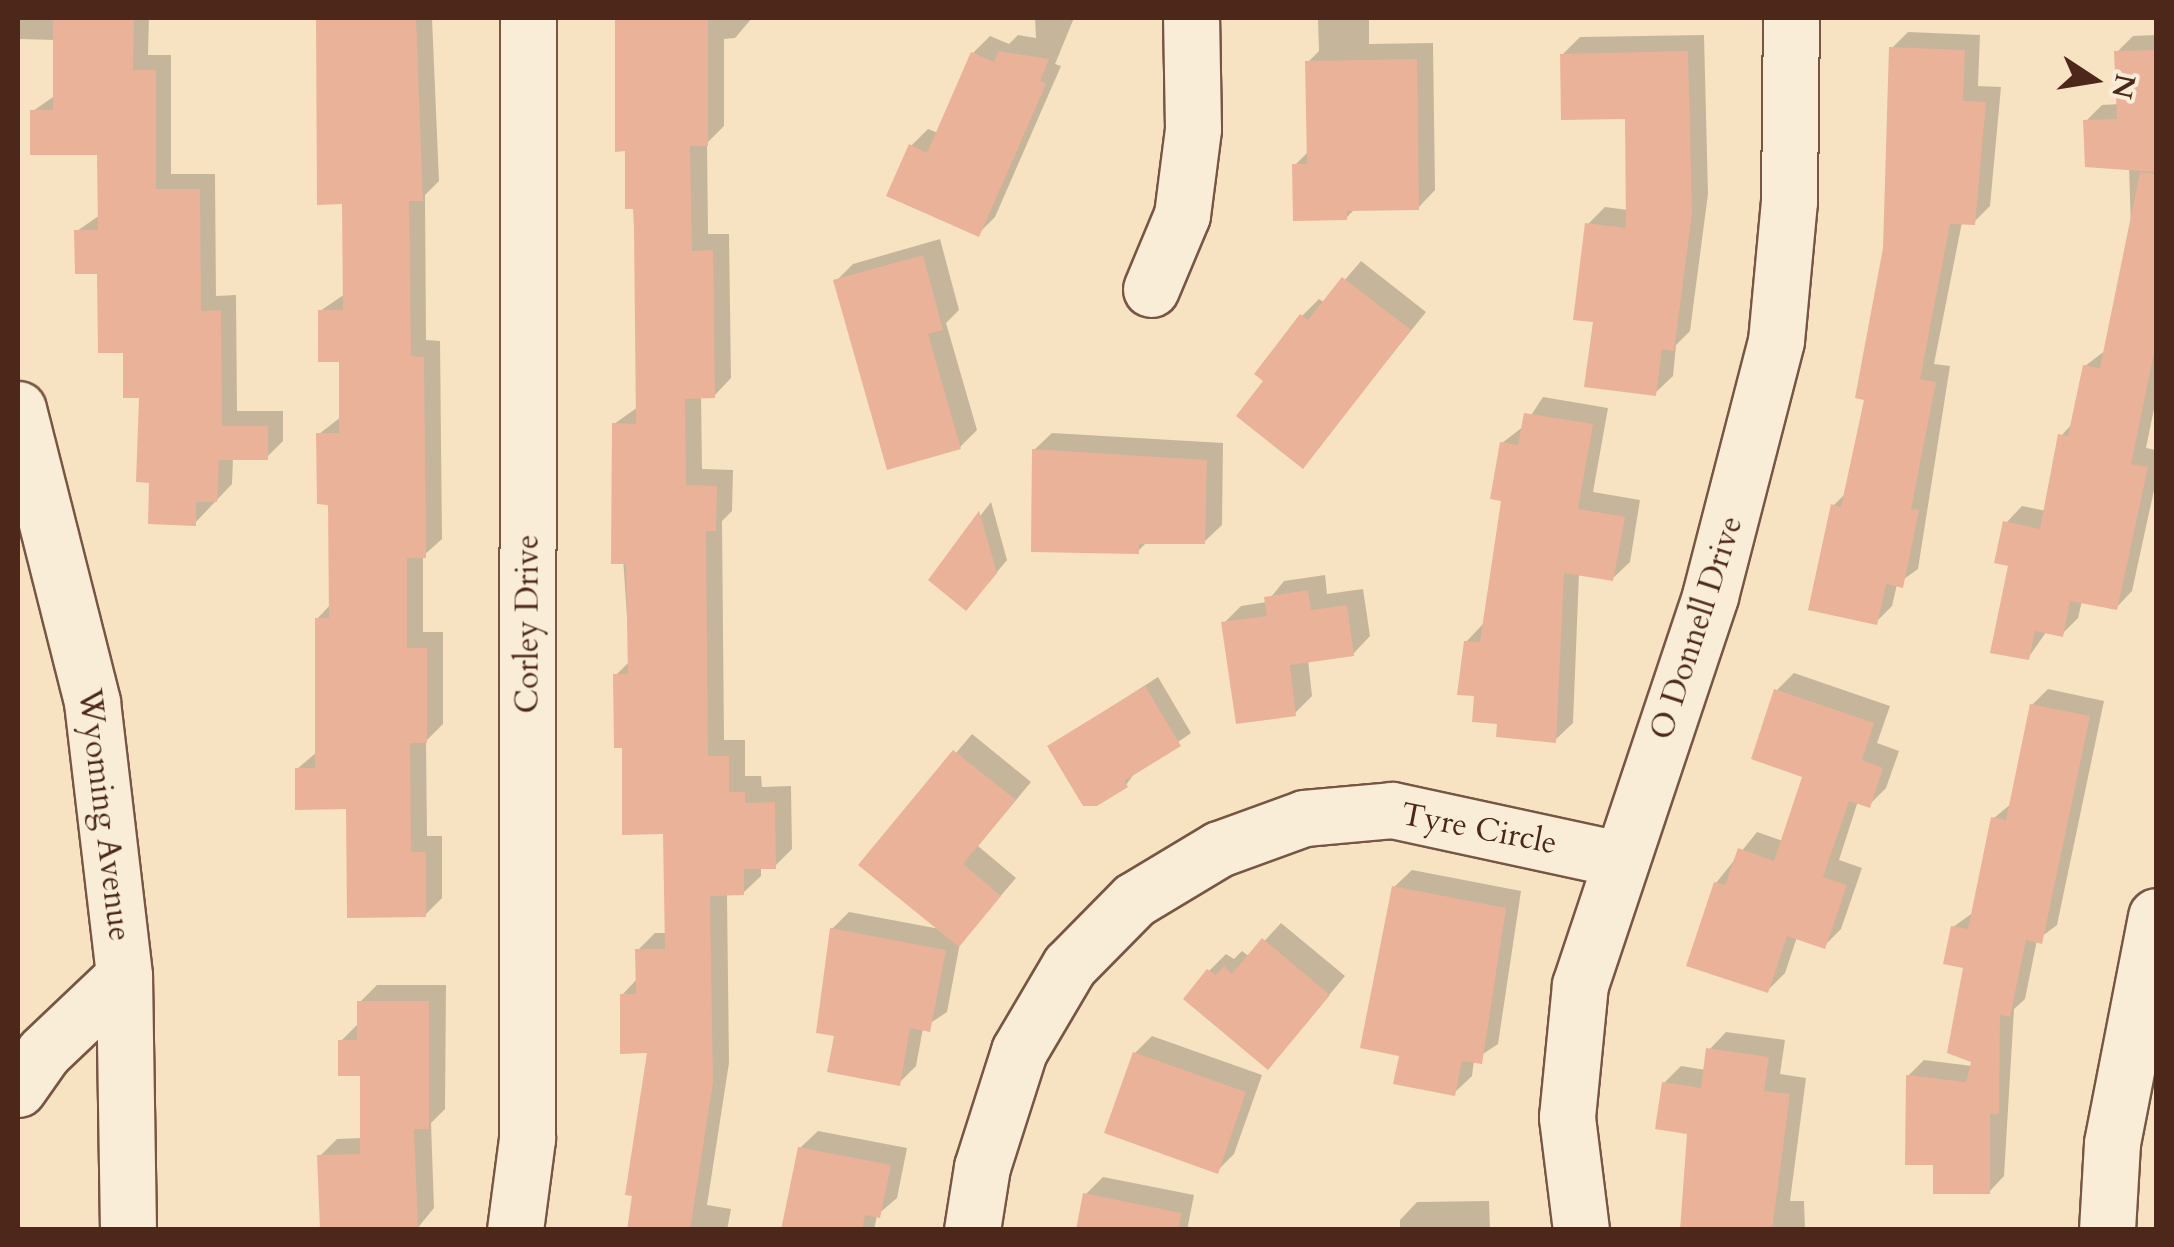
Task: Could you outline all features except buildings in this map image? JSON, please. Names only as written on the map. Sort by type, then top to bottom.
[{"type":"street","name":"Corley Drive","points":[[515,1230],[527,1139],[528,18]]},
{"type":"street","points":[[1151,289],[1184,198],[1194,129],[1191,18]]},
{"type":"street","name":"O Donnell Drive","points":[[1581,1230],[1566,1117],[1580,985],[1710,596],[1776,342],[1789,201],[1791,18]]},
{"type":"street","name":"Wyoming Avenue","points":[[18,409],[92,702],[124,976],[128,1230]]},
{"type":"street","name":"Tyre Circle","points":[[972,1230],[982,1167],[1019,1050],[1069,966],[1134,900],[1219,849],[1304,818],[1392,810],[1619,859]]},
{"type":"street","points":[[2106,1230],[2112,1143],[2156,916]]},
{"type":"street","points":[[18,1089],[44,1052],[124,976]]}]
